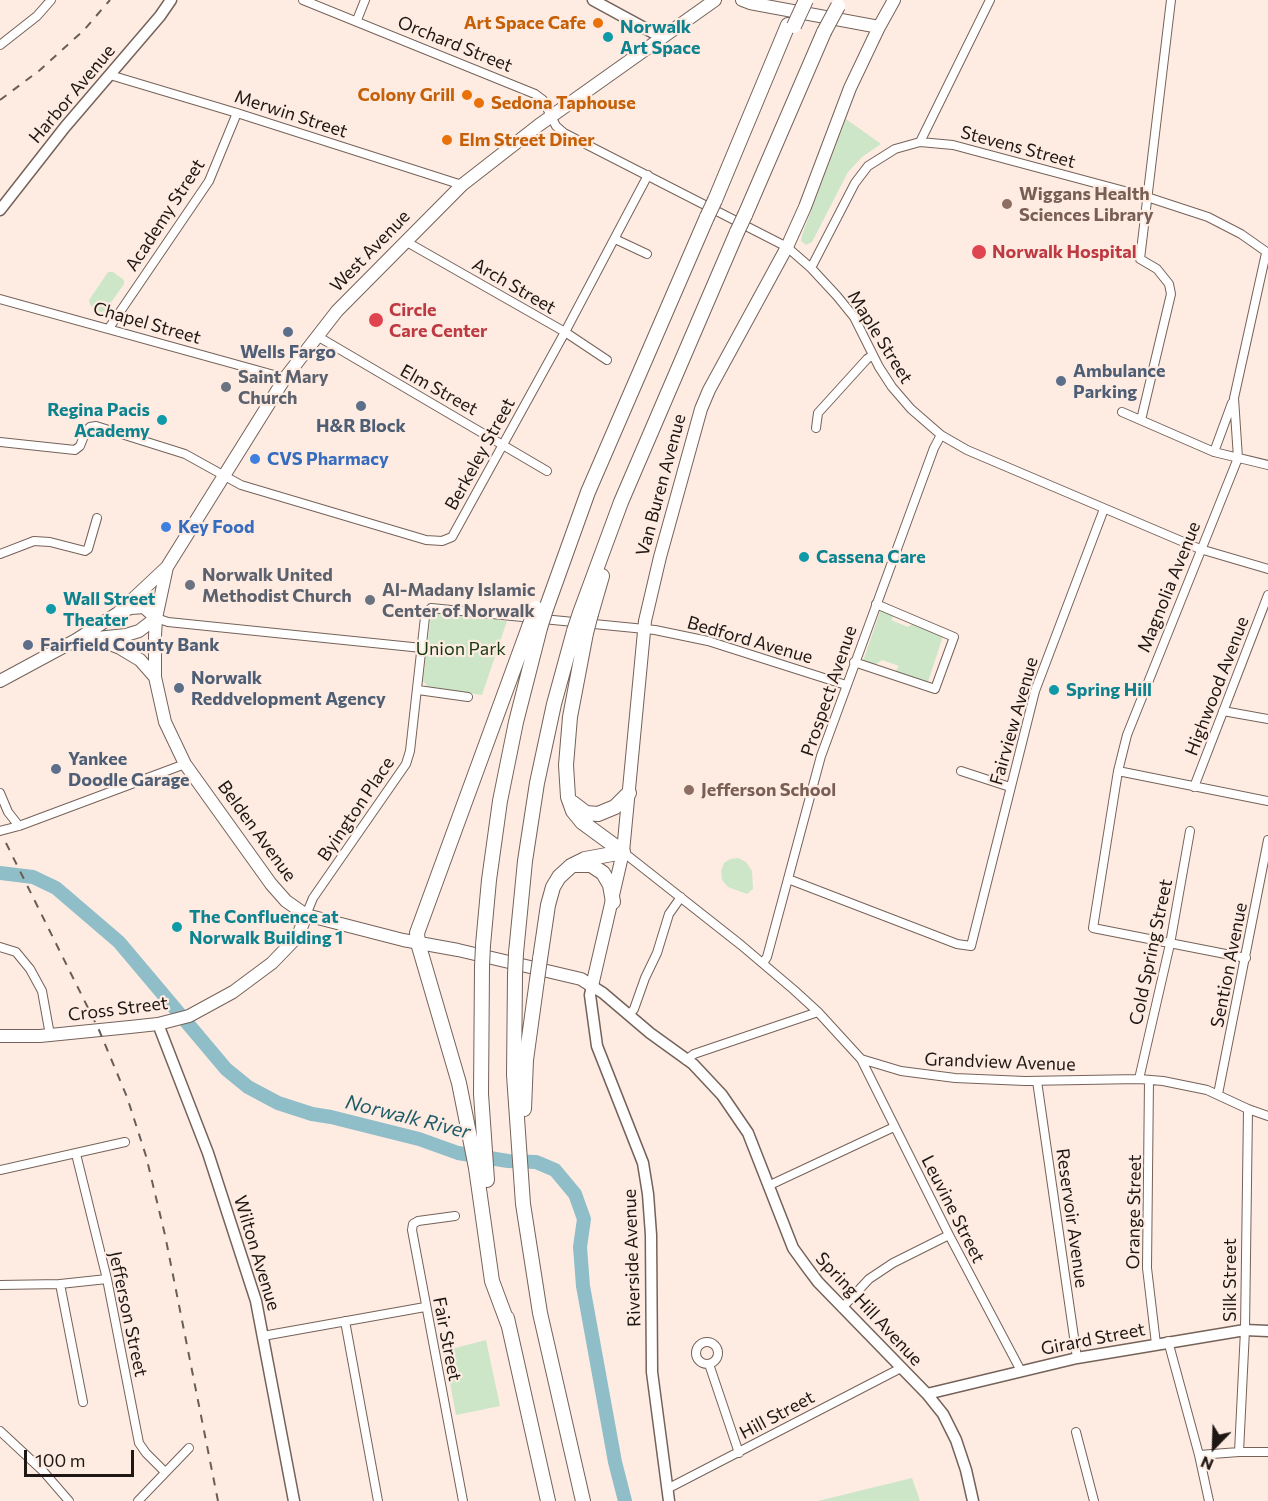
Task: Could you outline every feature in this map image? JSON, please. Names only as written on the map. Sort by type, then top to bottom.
[{"type":"highway","points":[[791,26],[798,0]]},
{"type":"highway","points":[[548,1501],[508,1324],[466,1115],[454,1064],[418,943],[418,926],[541,609],[609,443],[764,86],[791,26],[806,0]]},
{"type":"highway","points":[[583,1501],[544,1331],[523,1204],[520,1130],[513,1057],[516,953],[525,861],[536,791],[554,704],[586,614],[604,545],[642,452],[837,3]]},
{"type":"highway","points":[[484,1196],[480,1041],[483,945],[504,783],[535,627]]},
{"type":"highway","points":[[580,632],[566,765],[568,797],[573,811],[582,822],[624,852]]},
{"type":"highway","points":[[568,797],[581,811],[598,814],[615,807],[629,793]]},
{"type":"highway","points":[[520,1130],[525,1071],[551,893],[559,877],[571,866],[590,857],[624,852]]},
{"type":"highway","points":[[571,866],[586,864],[599,869],[608,880],[613,903]]},
{"type":"main road","name":"Harbor Avenue","points":[[0,210],[65,127],[160,16],[171,0]]},
{"type":"main road","points":[[593,0],[661,37]]},
{"type":"main road","name":"West Avenue","points":[[156,618],[167,567],[285,378],[337,311],[462,185],[551,117],[715,0]]},
{"type":"main road","points":[[742,0],[879,27]]},
{"type":"main road","name":"Van Buren Avenue","points":[[592,986],[624,852],[644,629],[660,557],[704,400],[787,247],[805,207],[850,88],[894,0]]},
{"type":"main road","points":[[0,681],[76,640],[118,613],[167,567]]},
{"type":"main road","points":[[76,640],[126,635],[139,631],[156,618],[144,607],[131,608],[118,613]]},
{"type":"main road","name":"Belden Avenue","points":[[156,618],[155,677],[165,722],[185,764],[276,890],[292,907],[306,915],[418,943],[581,979],[592,986]]},
{"type":"main road","points":[[95,639],[120,648],[140,660],[155,677]]},
{"type":"main road","name":"Cross Street","points":[[0,1036],[50,1035],[158,1024],[210,1006],[272,963],[298,936],[306,915]]},
{"type":"main road","name":"Spring Hill Avenue","points":[[592,986],[686,1059],[722,1095],[748,1133],[793,1248],[818,1282],[927,1394],[943,1414],[956,1440],[973,1501]]},
{"type":"main road","name":"Riverside Avenue","points":[[592,986],[590,995],[597,1046],[643,1163],[648,1194],[651,1235],[652,1372],[669,1501]]},
{"type":"main road","name":"Wilton Avenue","points":[[158,1024],[208,1153],[256,1301],[294,1501]]},
{"type":"main road","name":"Girard Street","points":[[927,1394],[1077,1358],[1168,1341],[1245,1330],[1268,1330]]},
{"type":"street","points":[[0,45],[37,16],[51,0]]},
{"type":"street","name":"Orchard Street","points":[[303,0],[528,91],[543,100],[551,117]]},
{"type":"street","points":[[357,20],[365,0]]},
{"type":"street","points":[[920,142],[990,0]]},
{"type":"street","points":[[1141,420],[1171,294],[1169,284],[1157,269],[1140,259],[1171,0]]},
{"type":"street","name":"Merwin Street","points":[[110,75],[462,185]]},
{"type":"street","name":"Academy Street","points":[[109,328],[209,181],[237,113]]},
{"type":"street","name":"Maple Street","points":[[551,117],[564,133],[787,247],[832,289],[854,317],[885,377],[921,420],[941,435],[967,450],[1200,549],[1268,570]]},
{"type":"street","name":"Stevens Street","points":[[811,268],[855,183],[868,166],[895,149],[920,142],[952,145],[1147,196],[1208,217],[1241,234],[1267,253],[1265,274]]},
{"type":"street","name":"Berkeley Street","points":[[0,441],[75,450],[80,446],[86,431],[96,426],[185,454],[241,485],[426,540],[442,541],[452,537],[648,175]]},
{"type":"street","points":[[615,239],[646,254]]},
{"type":"street","name":"Arch Street","points":[[405,241],[565,332],[607,360]]},
{"type":"street","name":"Magnolia Avenue","points":[[1214,452],[1234,398],[1265,274]]},
{"type":"street","name":"Chapel Street","points":[[0,298],[285,378]]},
{"type":"street","name":"Elm Street","points":[[317,336],[547,471]]},
{"type":"street","points":[[816,428],[818,412],[867,359],[873,356]]},
{"type":"street","name":"Magnolia Avenue","points":[[1170,944],[1093,928],[1118,771],[1127,735],[1238,458],[1234,398]]},
{"type":"street","points":[[1122,412],[1214,452],[1268,465]]},
{"type":"street","name":"Prospect Avenue","points":[[763,963],[767,957],[815,775],[854,662],[934,448],[941,435]]},
{"type":"street","name":"Fairview Avenue","points":[[788,879],[957,944],[971,946],[1035,691],[1104,509]]},
{"type":"street","points":[[0,554],[34,541],[50,542],[85,551],[88,549],[97,518]]},
{"type":"street","name":"Highwood Avenue","points":[[1194,787],[1268,594]]},
{"type":"street","points":[[854,662],[935,689],[954,637],[876,604]]},
{"type":"street","name":"Bedford Avenue","points":[[431,608],[644,629],[708,641],[846,685]]},
{"type":"street","name":"Byington Place","points":[[306,915],[313,898],[406,764],[410,751],[426,615],[431,608]]},
{"type":"street","points":[[156,618],[168,622],[422,648]]},
{"type":"street","points":[[418,690],[468,697]]},
{"type":"street","points":[[1223,711],[1268,719]]},
{"type":"street","points":[[3,831],[185,764]]},
{"type":"street","points":[[961,771],[1010,787]]},
{"type":"street","points":[[1118,771],[1268,801]]},
{"type":"street","points":[[0,793],[8,812],[19,826]]},
{"type":"street","name":"Cold Spring Street","points":[[1139,1079],[1170,944],[1190,831]]},
{"type":"street","name":"Sention Avenue","points":[[1218,1094],[1268,840]]},
{"type":"street","points":[[624,852],[763,963],[818,1012],[861,1059]]},
{"type":"street","points":[[629,1016],[634,1010],[657,953],[669,914],[681,897]]},
{"type":"street","points":[[1170,944],[1246,958]]},
{"type":"street","points":[[0,947],[16,952],[30,969],[42,991],[50,1035]]},
{"type":"street","points":[[686,1059],[694,1054],[818,1012]]},
{"type":"street","name":"Grandview Avenue","points":[[861,1059],[924,1075],[1037,1081],[1139,1079],[1184,1084],[1218,1094],[1268,1116]]},
{"type":"street","name":"Leuvine Street","points":[[861,1059],[949,1235],[1021,1371]]},
{"type":"street","name":"Orange Street","points":[[1149,1080],[1147,1268],[1156,1344]]},
{"type":"street","name":"Reservoir Avenue","points":[[1037,1081],[1077,1358]]},
{"type":"street","name":"Silk Street","points":[[1239,1452],[1245,1330],[1248,1109]]},
{"type":"street","points":[[770,1185],[894,1127]]},
{"type":"street","points":[[0,1170],[125,1142]]},
{"type":"street","name":"Jefferson Street","points":[[76,1154],[107,1279],[139,1443],[165,1472]]},
{"type":"street","name":"Fair Street","points":[[455,1216],[418,1221],[412,1227],[425,1307],[463,1501]]},
{"type":"street","points":[[842,1308],[869,1279],[893,1263],[949,1235]]},
{"type":"street","points":[[0,1286],[60,1284],[107,1279]]},
{"type":"street","points":[[60,1284],[83,1402]]},
{"type":"street","points":[[263,1336],[425,1307]]},
{"type":"street","points":[[345,1321],[378,1501]]},
{"type":"street","points":[[1168,1341],[1209,1501]]},
{"type":"street","points":[[709,1364],[739,1453]]},
{"type":"street","name":"Hill Street","points":[[668,1490],[901,1368]]},
{"type":"street","points":[[0,1431],[43,1471],[69,1501]]},
{"type":"street","points":[[1077,1432],[1094,1501]]},
{"type":"street","points":[[138,1501],[189,1448]]},
{"type":"street","points":[[1199,1455],[1268,1452]]},
{"type":"green space","points":[[846,119],[881,144],[862,157],[848,172],[812,242],[806,245],[801,241],[802,235]]},
{"type":"green space","points":[[108,272],[113,272],[124,280],[124,284],[105,311],[100,312],[90,305],[89,300]]},
{"type":"green space","points":[[881,609],[895,615],[891,620],[908,627],[914,623],[943,636],[928,682],[895,672],[899,666],[882,660],[875,665],[863,661]]},
{"type":"green space","name":"Union Park","points":[[436,612],[507,621],[482,695],[428,687],[423,681],[431,615]]},
{"type":"green space","points":[[738,858],[746,862],[752,871],[753,889],[747,894],[728,887],[722,880],[721,871],[724,863]]},
{"type":"green space","points":[[486,1340],[500,1406],[456,1415],[444,1351]]},
{"type":"green space","points":[[912,1478],[920,1501],[818,1501]]},
{"type":"waterway","name":"Norwalk River","points":[[0,873],[33,877],[56,888],[119,942],[226,1069],[248,1087],[278,1103],[312,1114],[419,1139],[458,1153],[508,1161],[536,1162],[555,1170],[575,1194],[584,1219],[580,1247],[583,1286],[615,1462],[625,1501]]},
{"type":"railway","points":[[0,100],[40,70],[84,30],[110,0]]},
{"type":"railway","points":[[6,843],[99,1030],[127,1097],[146,1156],[165,1235],[218,1501]]},
{"type":"place","name":"Art Space Cafe","points":[[598,23]]},
{"type":"place","name":"Norwalk Art Space","points":[[608,37]]},
{"type":"place","name":"Colony Grill","points":[[467,95]]},
{"type":"place","name":"Sedona Taphouse","points":[[479,103]]},
{"type":"place","name":"Elm Street Diner","points":[[447,140]]},
{"type":"place","name":"Wiggans Health Sciences Library","points":[[1007,204]]},
{"type":"place","name":"Norwalk Hospital","points":[[979,252]]},
{"type":"place","name":"Circle Care Center","points":[[376,320]]},
{"type":"place","name":"Wells Fargo","points":[[288,332]]},
{"type":"place","name":"Ambulance Parking","points":[[1061,381]]},
{"type":"place","name":"Saint Mary Church","points":[[226,387]]},
{"type":"place","name":"H&R Block","points":[[361,406]]},
{"type":"place","name":"Regina Pacis Academy","points":[[162,420]]},
{"type":"place","name":"CVS Pharmacy","points":[[255,459]]},
{"type":"place","name":"Key Food","points":[[166,527]]},
{"type":"place","name":"Cassena Care","points":[[804,557]]},
{"type":"place","name":"Norwalk United Methodist Church","points":[[190,585]]},
{"type":"place","name":"Al-Madany Islamic Center of Norwalk","points":[[370,600]]},
{"type":"place","name":"Wall Street Theater","points":[[51,609]]},
{"type":"place","name":"Fairfield County Bank","points":[[28,645]]},
{"type":"place","name":"Norwalk Reddvelopment Agency","points":[[179,688]]},
{"type":"place","name":"Spring Hill","points":[[1054,690]]},
{"type":"place","name":"Yankee Doodle Garage","points":[[56,769]]},
{"type":"place","name":"Jefferson School","points":[[689,790]]},
{"type":"place","name":"The Confluence at Norwalk Building 1","points":[[177,927]]}]
